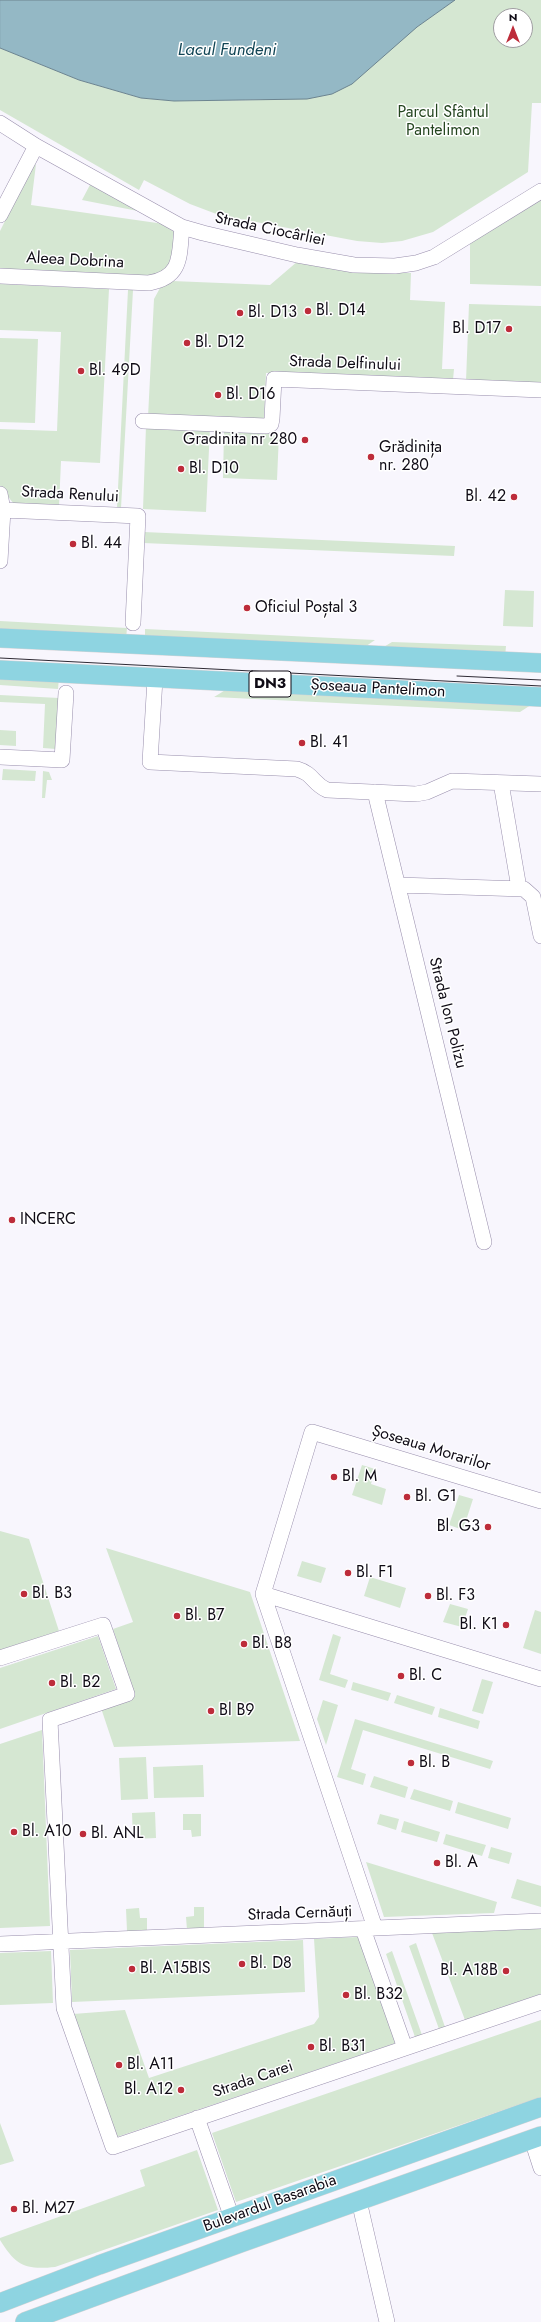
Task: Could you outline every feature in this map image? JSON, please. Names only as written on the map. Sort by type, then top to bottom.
[{"type":"main road","name":"Șoseaua Pantelimon","points":[[0,638],[541,663]]},
{"type":"main road","name":"Șoseaua Pantelimon","points":[[0,670],[541,697]]},
{"type":"main road","name":"Bulevardul Basarabia","points":[[0,2303],[541,2107]]},
{"type":"main road","name":"Bulevardul Basarabia","points":[[26,2322],[536,2138]]},
{"type":"street","name":"Strada Ciocârliei","points":[[0,123],[36,146],[182,227],[296,255],[354,265],[395,266],[416,263],[434,257],[541,191]]},
{"type":"street","points":[[0,215],[36,146]]},
{"type":"street","name":"Aleea Dobrina","points":[[0,276],[149,283],[161,281],[176,269],[179,262],[182,227]]},
{"type":"street","name":"Strada Delfinului","points":[[143,421],[266,426],[271,424],[272,419],[274,379],[541,390]]},
{"type":"street","points":[[0,494],[3,510]]},
{"type":"street","name":"Strada Renului","points":[[0,561],[3,510],[138,516],[133,623]]},
{"type":"street","points":[[155,678],[150,762],[297,769],[309,773],[317,786],[327,790],[427,792],[452,781],[541,784]]},
{"type":"street","points":[[0,757],[62,760],[66,693]]},
{"type":"street","points":[[501,783],[519,888]]},
{"type":"street","name":"Strada Ion Polizu","points":[[376,792],[484,1242]]},
{"type":"street","points":[[398,885],[519,888],[530,892],[533,897],[541,936]]},
{"type":"street","name":"Șoseaua Morarilor","points":[[263,1594],[312,1432],[541,1501]]},
{"type":"street","points":[[263,1594],[541,1680]]},
{"type":"street","points":[[263,1594],[369,1925],[368,1944],[405,2048]]},
{"type":"street","points":[[0,1658],[103,1625],[127,1694],[50,1720],[61,1942]]},
{"type":"street","name":"Strada Cernăuți","points":[[0,1944],[369,1925],[541,1920]]},
{"type":"street","name":"Strada Carei","points":[[61,1942],[64,2008],[112,2147],[541,2002]]},
{"type":"street","points":[[197,2118],[232,2218]]},
{"type":"street","points":[[536,2138],[541,2168]]},
{"type":"street","points":[[359,2201],[387,2322]]},
{"type":"green space","name":"Parcul Sfântul Pantelimon","points":[[455,0],[541,0],[541,103],[532,103],[528,172],[433,232],[402,241],[382,243],[357,241],[219,215],[190,204],[144,180],[139,190],[0,110],[0,48],[79,80],[141,98],[174,101],[261,100],[417,27]]},
{"type":"green space","points":[[36,164],[31,205],[164,224],[174,232],[174,252],[170,262],[163,271],[157,276],[0,270],[0,231],[30,171]]},
{"type":"green space","points":[[92,181],[148,213],[82,200]]},
{"type":"green space","points":[[541,198],[541,286],[470,284],[470,243]]},
{"type":"green space","points":[[298,261],[362,273],[411,273],[410,300],[445,302],[442,369],[454,369],[453,380],[266,373],[264,421],[148,417],[154,299],[160,288],[172,281],[270,285]]},
{"type":"green space","points":[[0,284],[109,289],[100,463],[61,461],[59,506],[14,504],[0,487],[0,429],[57,431],[61,332],[0,330]]},
{"type":"green space","points":[[128,290],[133,290],[121,508],[117,508]]},
{"type":"green space","points":[[469,304],[541,306],[541,384],[466,381]]},
{"type":"green space","points":[[0,338],[38,339],[35,423],[0,422]]},
{"type":"green space","points":[[146,426],[210,428],[206,512],[143,509]]},
{"type":"green space","points":[[224,432],[279,434],[277,480],[223,478]]},
{"type":"green space","points":[[144,532],[455,546],[454,556],[143,543]]},
{"type":"green space","points":[[505,590],[534,591],[533,627],[503,626]]},
{"type":"green space","points":[[0,621],[127,628],[126,639],[0,632]]},
{"type":"green space","points":[[145,629],[375,640],[359,651],[145,639]]},
{"type":"green space","points":[[392,642],[506,646],[505,657],[377,651]]},
{"type":"green space","points":[[0,675],[59,678],[58,689],[0,685]]},
{"type":"green space","points":[[232,686],[537,701],[520,712],[214,697]]},
{"type":"green space","points":[[0,695],[59,698],[56,749],[43,748],[45,704],[0,702]]},
{"type":"green space","points":[[0,730],[16,731],[16,746],[0,745]]},
{"type":"green space","points":[[3,769],[36,771],[35,781],[2,780]]},
{"type":"green space","points":[[43,771],[49,772],[52,780],[47,780],[45,798],[42,798]]},
{"type":"green space","points":[[362,1465],[375,1469],[371,1484],[386,1489],[382,1505],[352,1495]]},
{"type":"green space","points":[[459,1495],[473,1499],[463,1530],[449,1525]]},
{"type":"green space","points":[[0,1531],[29,1539],[59,1631],[0,1650]]},
{"type":"green space","points":[[106,1548],[250,1592],[300,1741],[114,1747],[101,1708],[135,1696],[113,1629],[133,1622]]},
{"type":"green space","points":[[302,1561],[326,1568],[321,1583],[297,1576]]},
{"type":"green space","points":[[370,1577],[406,1588],[400,1608],[364,1596]]},
{"type":"green space","points":[[450,1604],[468,1609],[462,1627],[443,1622]]},
{"type":"green space","points":[[535,1610],[541,1612],[541,1654],[523,1648]]},
{"type":"green space","points":[[333,1634],[341,1637],[330,1674],[348,1680],[345,1688],[319,1680]]},
{"type":"green space","points":[[98,1636],[116,1689],[0,1729],[0,1668]]},
{"type":"green space","points":[[482,1679],[493,1682],[483,1714],[472,1711]]},
{"type":"green space","points":[[353,1682],[391,1693],[388,1701],[351,1690]]},
{"type":"green space","points":[[397,1695],[435,1707],[432,1715],[394,1703]]},
{"type":"green space","points":[[323,1700],[338,1705],[326,1745],[317,1719]]},
{"type":"green space","points":[[440,1708],[480,1721],[478,1729],[438,1717]]},
{"type":"green space","points":[[355,1719],[493,1761],[490,1769],[363,1730],[351,1769],[366,1774],[363,1785],[337,1777]]},
{"type":"green space","points":[[42,1730],[50,1926],[0,1928],[0,1744]]},
{"type":"green space","points":[[146,1757],[148,1799],[121,1800],[119,1758]]},
{"type":"green space","points":[[203,1765],[204,1797],[154,1798],[153,1767]]},
{"type":"green space","points":[[374,1776],[408,1787],[405,1798],[370,1787]]},
{"type":"green space","points":[[414,1789],[453,1801],[450,1811],[410,1799]]},
{"type":"green space","points":[[458,1802],[511,1818],[508,1829],[455,1813]]},
{"type":"green space","points":[[155,1812],[156,1838],[133,1839],[132,1813]]},
{"type":"green space","points":[[183,1814],[201,1814],[201,1836],[192,1837],[191,1830],[183,1830]]},
{"type":"green space","points":[[380,1814],[399,1819],[396,1830],[377,1824]]},
{"type":"green space","points":[[404,1821],[440,1832],[437,1842],[401,1832]]},
{"type":"green space","points":[[446,1834],[486,1845],[482,1856],[443,1844]]},
{"type":"green space","points":[[491,1847],[512,1853],[509,1864],[488,1858]]},
{"type":"green space","points":[[366,1862],[497,1902],[494,1913],[384,1917]]},
{"type":"green space","points":[[517,1879],[541,1886],[541,1907],[511,1898]]},
{"type":"green space","points":[[194,1907],[204,1907],[204,1929],[187,1930],[186,1917],[194,1916]]},
{"type":"green space","points":[[139,1908],[140,1918],[147,1918],[147,1931],[127,1931],[126,1909]]},
{"type":"green space","points":[[541,1927],[541,1994],[465,2020],[432,1933]]},
{"type":"green space","points":[[358,1937],[396,2043],[117,2137],[73,2014],[125,2010],[149,2078],[314,2024],[319,2017],[314,1939]]},
{"type":"green space","points":[[303,1940],[305,1992],[72,2002],[70,1950]]},
{"type":"green space","points":[[416,1943],[445,2027],[439,2029],[409,1946]]},
{"type":"green space","points":[[51,1951],[53,2003],[0,2005],[0,1953]]},
{"type":"green space","points":[[392,1951],[422,2035],[415,2037],[386,1954]]},
{"type":"green space","points":[[541,2020],[541,2097],[236,2202],[212,2133]]},
{"type":"green space","points":[[0,2123],[14,2161],[0,2165]]},
{"type":"green space","points":[[197,2150],[218,2210],[55,2267],[29,2267],[11,2256],[0,2240],[0,2238],[145,2186],[140,2170]]},
{"type":"water","name":"Lacul Fundeni","points":[[0,0],[455,0],[417,27],[352,84],[332,94],[307,99],[174,101],[141,98],[79,80],[0,48]]},
{"type":"tram line","points":[[0,658],[541,686]]},
{"type":"tram line","points":[[457,676],[541,680]]},
{"type":"place","name":"Bl. D14","points":[[308,311]]},
{"type":"place","name":"Bl. D13","points":[[240,313]]},
{"type":"place","name":"Bl. D17","points":[[509,329]]},
{"type":"place","name":"Bl. D12","points":[[187,343]]},
{"type":"place","name":"Bl. 49D","points":[[81,371]]},
{"type":"place","name":"Bl. D16","points":[[218,395]]},
{"type":"place","name":"Gradinita nr 280","points":[[305,440]]},
{"type":"place","name":"Grădinița nr. 280","points":[[371,457]]},
{"type":"place","name":"Bl. D10","points":[[181,469]]},
{"type":"place","name":"Bl. 42","points":[[514,497]]},
{"type":"place","name":"Bl. 44","points":[[73,544]]},
{"type":"place","name":"Oficiul Poștal 3","points":[[247,608]]},
{"type":"place","name":"Bl. 41","points":[[302,743]]},
{"type":"place","name":"INCERC","points":[[12,1220]]},
{"type":"place","name":"Bl. M","points":[[334,1477]]},
{"type":"place","name":"Bl. G1","points":[[407,1497]]},
{"type":"place","name":"Bl. G3","points":[[488,1527]]},
{"type":"place","name":"Bl. F1","points":[[348,1573]]},
{"type":"place","name":"Bl. B3","points":[[24,1594]]},
{"type":"place","name":"Bl. F3","points":[[428,1596]]},
{"type":"place","name":"Bl. B7","points":[[177,1616]]},
{"type":"place","name":"Bl. K1","points":[[506,1625]]},
{"type":"place","name":"Bl. B8","points":[[244,1644]]},
{"type":"place","name":"Bl. C","points":[[401,1676]]},
{"type":"place","name":"Bl. B2","points":[[52,1683]]},
{"type":"place","name":"Bl B9","points":[[211,1711]]},
{"type":"place","name":"Bl. B","points":[[411,1763]]},
{"type":"place","name":"Bl. A10","points":[[14,1832]]},
{"type":"place","name":"Bl. ANL","points":[[83,1834]]},
{"type":"place","name":"Bl. A","points":[[437,1863]]},
{"type":"place","name":"Bl. D8","points":[[242,1964]]},
{"type":"place","name":"Bl. A15BIS","points":[[132,1969]]},
{"type":"place","name":"Bl. A18B","points":[[506,1971]]},
{"type":"place","name":"Bl. B32","points":[[346,1995]]},
{"type":"place","name":"Bl. B31","points":[[311,2047]]},
{"type":"place","name":"Bl. A11","points":[[119,2065]]},
{"type":"place","name":"Bl. A12","points":[[181,2090]]},
{"type":"place","name":"Bl. M27","points":[[14,2209]]}]
